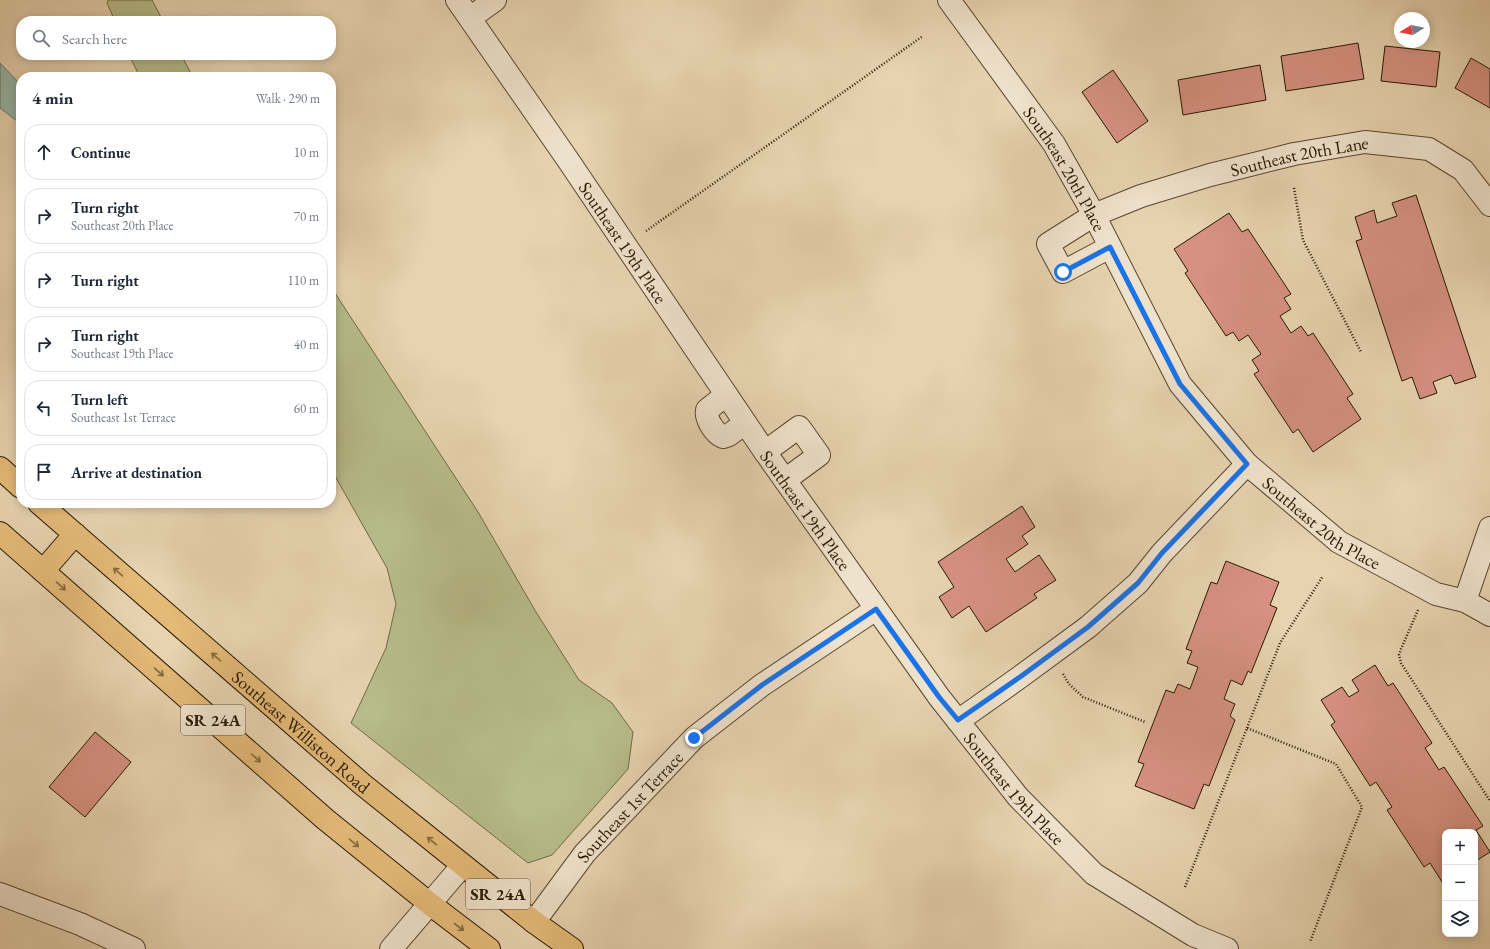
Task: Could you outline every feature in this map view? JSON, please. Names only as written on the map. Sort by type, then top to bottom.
[{"type":"highway","points":[[0,468],[16,482]]},
{"type":"highway","name":"Southeast Williston Road","points":[[45,508],[362,784],[462,866],[534,922],[572,949]]},
{"type":"highway","name":"SR 24A","points":[[0,533],[325,819],[430,904],[489,949]]},
{"type":"highway","points":[[43,570],[74,534]]},
{"type":"street","name":"Southeast 19th Place","points":[[457,0],[568,160],[765,452],[939,697],[1018,797],[1094,874],[1193,935],[1227,949]]},
{"type":"street","points":[[470,18],[495,0]]},
{"type":"street","name":"Southeast 20th Place","points":[[949,0],[1054,144],[1094,215],[1180,384],[1247,464],[1339,542],[1436,594],[1465,601],[1490,615]]},
{"type":"street","name":"Southeast 20th Lane","points":[[1110,247],[1063,272],[1048,244],[1094,215],[1141,196],[1210,175],[1294,154],[1365,142],[1429,149],[1463,170],[1490,205]]},
{"type":"street","points":[[726,395],[707,410],[707,418],[719,435],[723,437],[729,435],[745,423]]},
{"type":"street","points":[[765,452],[799,427],[819,455],[785,480]]},
{"type":"street","points":[[958,720],[1088,627],[1138,583],[1162,553],[1247,464]]},
{"type":"street","points":[[1465,601],[1490,528]]},
{"type":"street","name":"Southeast 1st Terrace","points":[[534,922],[585,852],[694,738],[762,685],[876,609]]},
{"type":"street","points":[[391,949],[462,866]]},
{"type":"street","points":[[0,894],[80,924],[134,949]]},
{"type":"path","points":[[646,231],[923,36]]},
{"type":"path","points":[[1294,188],[1303,240],[1361,352]]},
{"type":"path","points":[[1185,887],[1280,643],[1323,576]]},
{"type":"path","points":[[1418,609],[1399,655],[1401,663],[1490,801]]},
{"type":"path","points":[[1069,684],[1083,697],[1145,722]]},
{"type":"path","points":[[1247,728],[1336,764],[1362,807],[1310,942]]},
{"type":"green space","points":[[108,0],[152,0],[160,16],[113,16],[107,3]]},
{"type":"green space","points":[[132,60],[184,60],[190,72],[138,72]]},
{"type":"green space","points":[[336,295],[478,512],[536,612],[579,680],[612,703],[633,732],[628,769],[552,855],[528,863],[351,723],[386,648],[396,604],[387,568],[336,478]]},
{"type":"shaded area","points":[[0,63],[16,80],[16,120],[0,108]]},
{"type":"building","points":[[1358,43],[1364,79],[1286,91],[1281,56]]},
{"type":"building","points":[[1385,46],[1440,52],[1436,87],[1381,81]]},
{"type":"building","points":[[1471,58],[1490,69],[1490,108],[1455,88]]},
{"type":"building","points":[[1260,65],[1266,100],[1183,115],[1178,80]]},
{"type":"building","points":[[1113,70],[1148,121],[1117,143],[1082,92]]},
{"type":"building","points":[[1416,195],[1476,377],[1455,384],[1451,375],[1433,382],[1437,393],[1420,399],[1412,377],[1402,381],[1356,241],[1362,239],[1355,217],[1374,210],[1377,223],[1397,216],[1392,203]]},
{"type":"building","points":[[1229,213],[1242,232],[1248,229],[1291,294],[1284,298],[1291,309],[1280,316],[1291,333],[1301,326],[1308,336],[1313,333],[1353,394],[1347,398],[1361,419],[1313,452],[1298,429],[1293,433],[1254,374],[1259,371],[1252,360],[1261,354],[1248,335],[1239,341],[1233,332],[1226,336],[1185,273],[1188,271],[1174,249]]},
{"type":"building","points":[[1022,506],[1035,527],[1022,536],[1028,544],[1006,559],[1015,572],[1039,555],[1056,580],[1034,594],[1037,598],[986,632],[969,606],[952,618],[939,597],[954,587],[938,562]]},
{"type":"building","points":[[1226,561],[1279,582],[1270,605],[1277,608],[1251,673],[1248,671],[1242,685],[1231,680],[1224,699],[1235,704],[1230,716],[1235,720],[1209,786],[1204,784],[1194,809],[1135,786],[1144,764],[1138,762],[1166,690],[1174,693],[1178,684],[1190,689],[1198,667],[1187,663],[1192,651],[1186,649],[1211,582],[1217,584]]},
{"type":"building","points":[[1375,665],[1388,686],[1393,683],[1432,743],[1425,748],[1439,770],[1444,767],[1483,826],[1478,829],[1442,829],[1442,882],[1430,863],[1424,867],[1387,810],[1392,807],[1376,782],[1370,786],[1331,725],[1335,722],[1321,700],[1342,687],[1349,697],[1359,691],[1352,680]]},
{"type":"building","points":[[95,732],[131,762],[85,817],[49,787]]},
{"type":"building","points":[[1478,833],[1490,852],[1478,860]]},
{"type":"route","points":[[694,738],[762,685],[876,609],[939,697],[958,720],[1088,627],[1138,583],[1162,553],[1247,464],[1180,384],[1110,247],[1063,272]]}]
